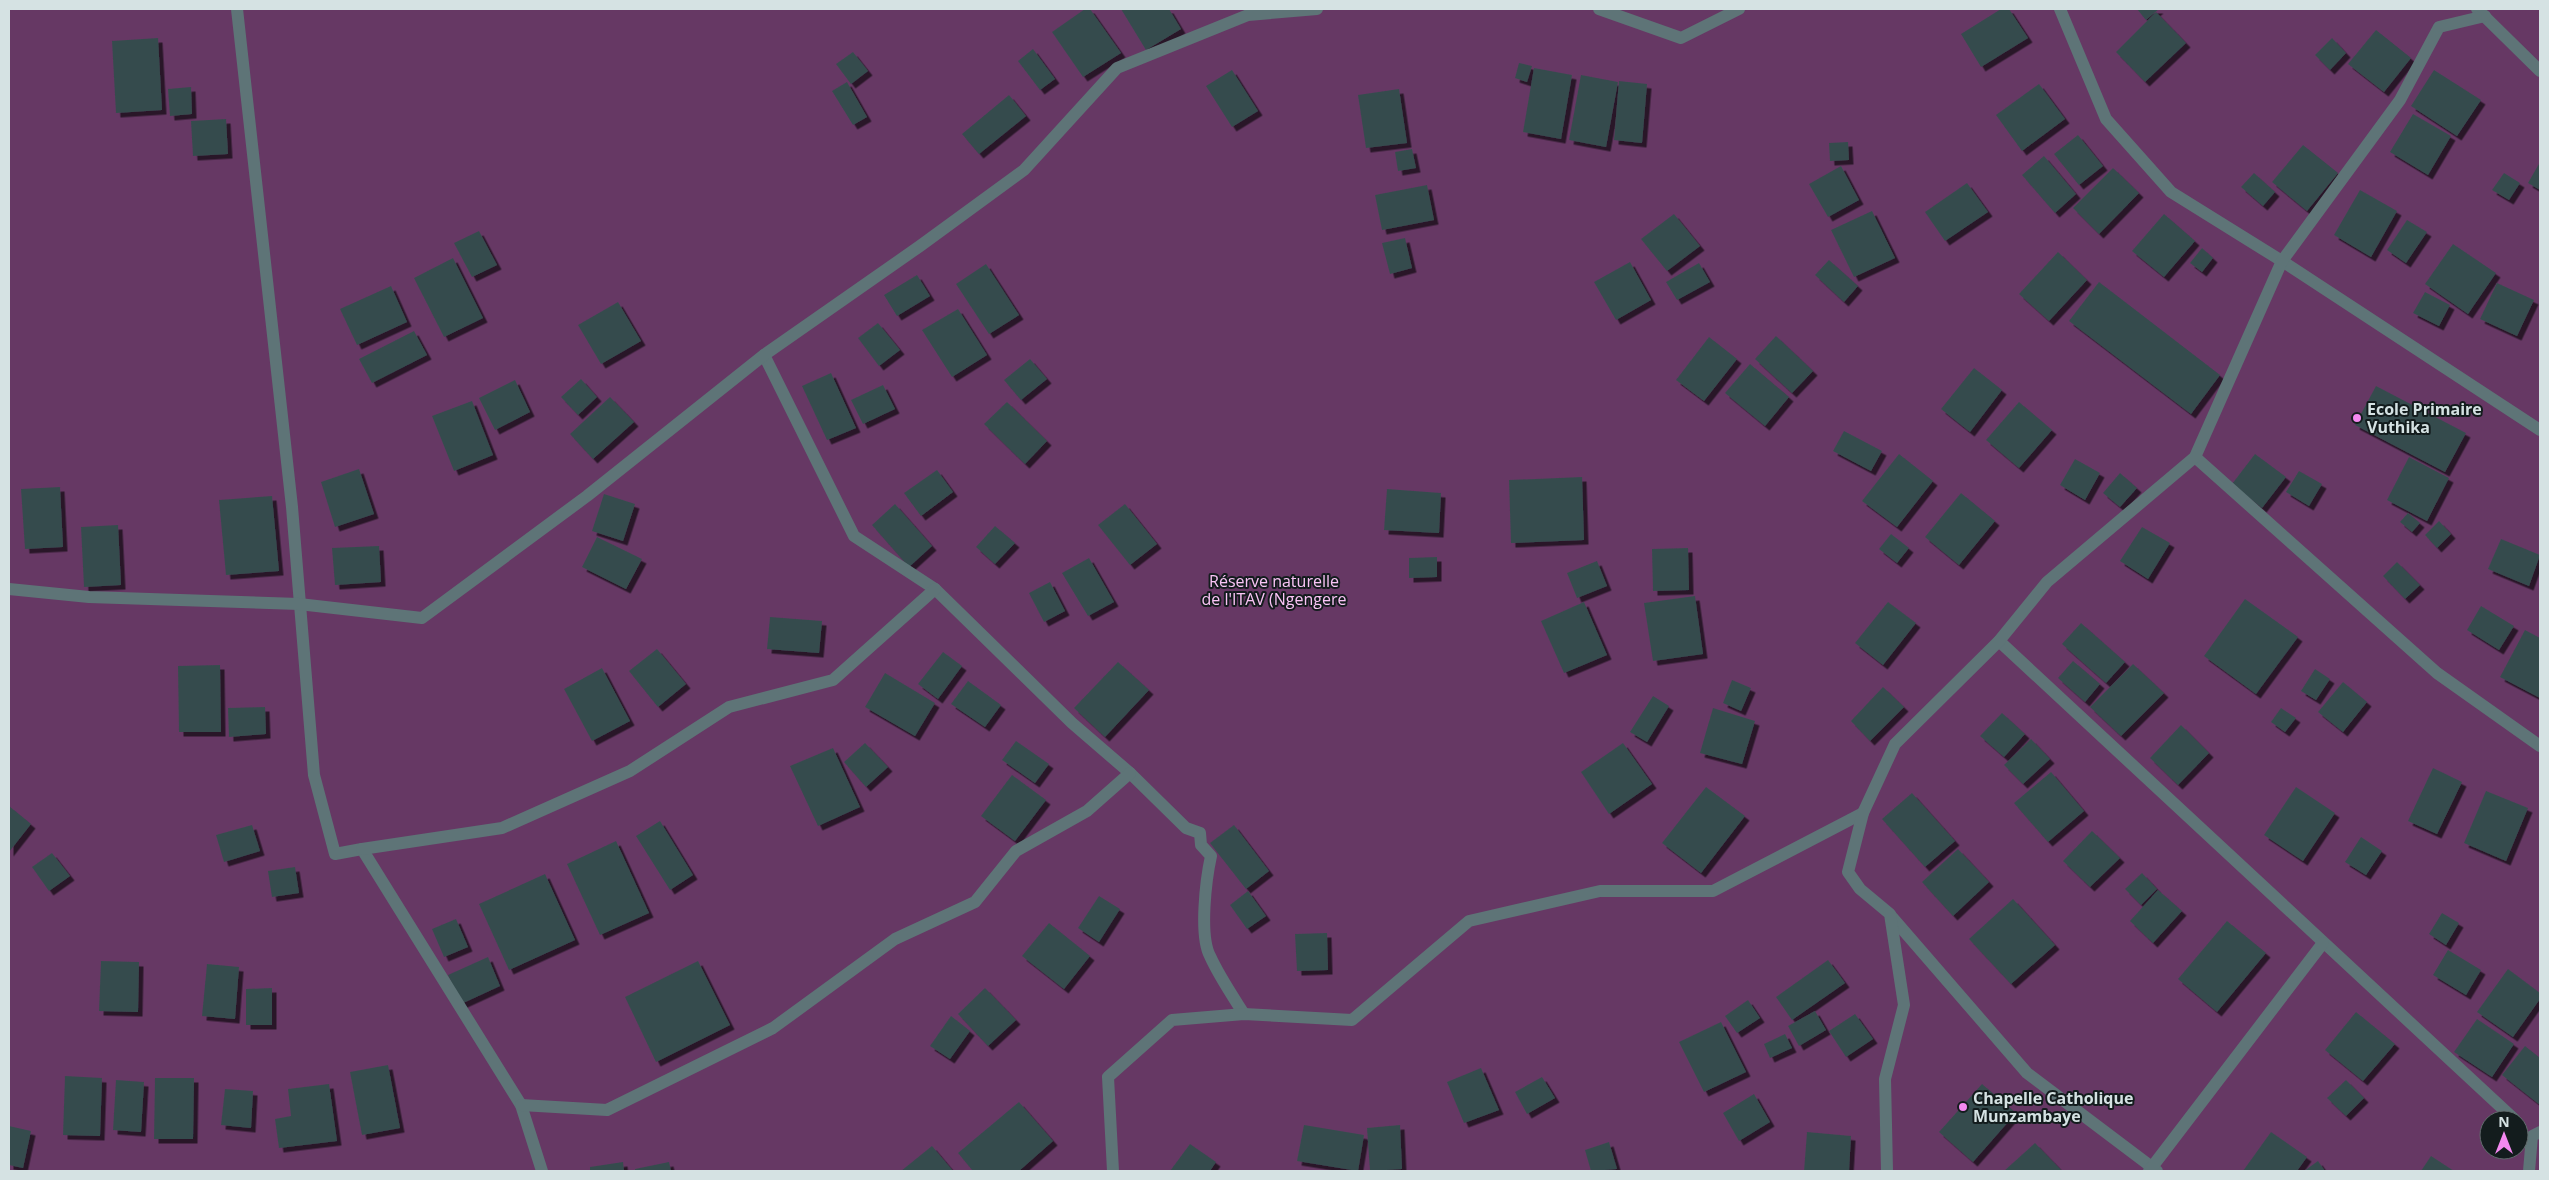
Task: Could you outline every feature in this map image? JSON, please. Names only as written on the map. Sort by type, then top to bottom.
[{"type":"street","points":[[237,9],[291,497],[314,775],[335,854],[502,828],[630,771],[729,707],[833,680],[934,589]]},
{"type":"street","points":[[9,589],[89,597],[299,604],[422,618],[587,496],[764,354],[920,246],[1024,170],[1117,68],[1248,15],[1318,9]]},
{"type":"street","points":[[1599,9],[1681,38],[1739,9]]},
{"type":"street","points":[[2060,9],[2106,119],[2171,192],[2282,261],[2540,430]]},
{"type":"street","points":[[2322,943],[2153,1170],[2027,1073],[1890,914],[1860,889],[1848,872],[1863,813],[1895,744],[2000,641],[2047,582],[2195,457],[2282,261],[2400,100],[2439,27],[2481,12],[2540,71]]},
{"type":"street","points":[[764,354],[854,536],[934,589],[1072,723],[1130,773],[1186,828],[1200,833],[1201,845],[1211,856],[1206,880],[1204,916],[1209,955],[1244,1014]]},
{"type":"street","points":[[2195,457],[2437,673],[2540,746]]},
{"type":"street","points":[[2000,641],[2322,943],[2504,1110]]},
{"type":"street","points":[[521,1105],[607,1110],[773,1028],[895,939],[975,902],[1016,851],[1087,811],[1130,773]]},
{"type":"street","points":[[1113,1171],[1108,1077],[1172,1020],[1244,1014],[1352,1020],[1469,921],[1600,891],[1713,891],[1863,813]]},
{"type":"street","points":[[362,849],[521,1105],[542,1171]]},
{"type":"street","points":[[1887,1171],[1885,1079],[1904,1005],[1890,914]]},
{"type":"street","points":[[2529,1171],[2536,1134]]},
{"type":"green space","name":"Réserve naturelle de l'ITAV (Ngengere","points":[[9,9],[2540,9],[2540,1171],[9,1171]]},
{"type":"building","points":[[1085,9],[1090,9],[1121,53],[1083,77],[1052,32]]},
{"type":"building","points":[[1121,9],[1169,9],[1181,29],[1146,50]]},
{"type":"building","points":[[2001,9],[2009,9],[2028,38],[1981,67],[1961,34]]},
{"type":"building","points":[[2137,9],[2159,9],[2146,20]]},
{"type":"building","points":[[2156,12],[2186,43],[2145,82],[2116,52]]},
{"type":"building","points":[[2376,30],[2411,58],[2384,92],[2348,64]]},
{"type":"building","points":[[158,38],[162,110],[116,113],[112,41]]},
{"type":"building","points":[[2332,38],[2346,53],[2330,70],[2315,55]]},
{"type":"building","points":[[1033,49],[1055,79],[1040,90],[1018,61]]},
{"type":"building","points":[[853,52],[868,71],[851,84],[836,64]]},
{"type":"building","points":[[1519,63],[1532,66],[1527,82],[1515,78]]},
{"type":"building","points":[[1534,68],[1572,75],[1561,139],[1523,132]]},
{"type":"building","points":[[1232,70],[1258,111],[1232,127],[1206,86]]},
{"type":"building","points":[[2434,70],[2481,100],[2457,136],[2411,106]]},
{"type":"building","points":[[1581,75],[1618,82],[1606,147],[1569,140]]},
{"type":"building","points":[[1619,81],[1647,84],[1642,143],[1614,140]]},
{"type":"building","points":[[847,82],[867,117],[853,125],[832,91]]},
{"type":"building","points":[[2039,84],[2065,119],[2022,151],[1996,115]]},
{"type":"building","points":[[191,87],[192,114],[170,116],[168,89]]},
{"type":"building","points":[[1399,89],[1407,143],[1366,148],[1358,95]]},
{"type":"building","points":[[1009,95],[1026,116],[979,154],[962,134]]},
{"type":"building","points":[[2413,114],[2451,136],[2428,175],[2390,152]]},
{"type":"building","points":[[226,119],[228,154],[193,156],[191,121]]},
{"type":"building","points":[[2078,135],[2103,166],[2079,185],[2054,154]]},
{"type":"building","points":[[1848,142],[1849,160],[1830,161],[1829,143]]},
{"type":"building","points":[[2303,145],[2338,173],[2307,211],[2272,182]]},
{"type":"building","points":[[1412,149],[1416,168],[1398,171],[1395,152]]},
{"type":"building","points":[[2044,156],[2076,194],[2055,213],[2022,175]]},
{"type":"building","points":[[2540,162],[2540,190],[2528,183]]},
{"type":"building","points":[[1841,166],[1859,200],[1828,217],[1809,184]]},
{"type":"building","points":[[2113,168],[2139,193],[2099,234],[2073,208]]},
{"type":"building","points":[[2254,173],[2275,192],[2263,206],[2241,187]]},
{"type":"building","points":[[2504,173],[2520,183],[2509,200],[2492,190]]},
{"type":"building","points":[[1967,183],[1988,212],[1945,241],[1925,212]]},
{"type":"building","points":[[1427,185],[1434,220],[1382,230],[1375,195]]},
{"type":"building","points":[[2360,190],[2397,211],[2371,257],[2334,235]]},
{"type":"building","points":[[1872,211],[1895,258],[1854,277],[1831,230]]},
{"type":"building","points":[[1674,214],[1700,246],[1667,271],[1641,239]]},
{"type":"building","points":[[2164,214],[2195,241],[2164,277],[2132,251]]},
{"type":"building","points":[[2407,220],[2427,232],[2406,263],[2387,250]]},
{"type":"building","points":[[479,231],[497,265],[472,277],[454,243]]},
{"type":"building","points":[[1405,238],[1412,268],[1390,274],[1382,243]]},
{"type":"building","points":[[2453,244],[2496,273],[2468,314],[2425,284]]},
{"type":"building","points":[[2202,248],[2213,258],[2202,272],[2190,263]]},
{"type":"building","points":[[2058,252],[2087,280],[2049,321],[2019,294]]},
{"type":"building","points":[[453,258],[483,318],[444,337],[414,278]]},
{"type":"building","points":[[1829,260],[1858,286],[1844,302],[1815,275]]},
{"type":"building","points":[[1630,262],[1651,300],[1616,320],[1594,282]]},
{"type":"building","points":[[1699,263],[1710,282],[1677,300],[1666,282]]},
{"type":"building","points":[[986,264],[1019,315],[989,334],[956,284]]},
{"type":"building","points":[[917,275],[930,296],[897,316],[884,295]]},
{"type":"building","points":[[2099,282],[2220,375],[2191,414],[2069,321]]},
{"type":"building","points":[[2497,283],[2534,300],[2517,336],[2480,319]]},
{"type":"building","points":[[391,286],[407,322],[357,345],[340,309]]},
{"type":"building","points":[[2425,292],[2450,305],[2439,326],[2413,313]]},
{"type":"building","points":[[618,302],[641,341],[601,364],[578,325]]},
{"type":"building","points":[[958,309],[987,355],[952,377],[922,330]]},
{"type":"building","points":[[878,323],[900,350],[879,366],[858,338]]},
{"type":"building","points":[[414,331],[427,355],[372,383],[359,359]]},
{"type":"building","points":[[1776,336],[1813,371],[1792,393],[1755,359]]},
{"type":"building","points":[[1709,337],[1737,359],[1704,401],[1676,380]]},
{"type":"building","points":[[1030,359],[1047,379],[1021,400],[1004,380]]},
{"type":"building","points":[[1750,364],[1789,397],[1765,426],[1725,393]]},
{"type":"building","points":[[1974,368],[2002,390],[1970,432],[1941,409]]},
{"type":"building","points":[[831,373],[856,428],[827,440],[802,386]]},
{"type":"building","points":[[581,379],[597,397],[578,415],[561,397]]},
{"type":"building","points":[[515,380],[530,412],[495,430],[479,398]]},
{"type":"building","points":[[883,385],[895,409],[863,424],[851,400]]},
{"type":"building","points":[[2376,386],[2466,433],[2445,472],[2355,425]]},
{"type":"building","points":[[610,397],[634,422],[593,459],[570,434]]},
{"type":"building","points":[[472,401],[493,455],[454,471],[432,416]]},
{"type":"building","points":[[1007,402],[1047,441],[1025,464],[984,424]]},
{"type":"building","points":[[2019,402],[2052,430],[2019,468],[1986,440]]},
{"type":"building","points":[[1844,431],[1882,451],[1871,471],[1833,451]]},
{"type":"building","points":[[1899,454],[1933,481],[1897,527],[1862,501]]},
{"type":"building","points":[[2255,454],[2286,477],[2262,508],[2232,484]]},
{"type":"building","points":[[2409,457],[2449,478],[2427,521],[2387,500]]},
{"type":"building","points":[[2075,459],[2100,473],[2085,500],[2060,485]]},
{"type":"building","points":[[359,469],[374,514],[335,527],[321,482]]},
{"type":"building","points":[[937,470],[953,492],[921,516],[904,493]]},
{"type":"building","points":[[2299,471],[2322,484],[2309,506],[2286,492]]},
{"type":"building","points":[[2120,473],[2137,488],[2120,507],[2103,493]]},
{"type":"building","points":[[1582,477],[1584,540],[1511,543],[1509,480]]},
{"type":"building","points":[[60,487],[63,547],[25,549],[21,489]]},
{"type":"building","points":[[1387,489],[1441,493],[1439,533],[1384,530]]},
{"type":"building","points":[[1961,493],[1995,521],[1959,565],[1925,537]]},
{"type":"building","points":[[604,494],[635,504],[623,541],[592,531]]},
{"type":"building","points":[[272,496],[279,571],[226,575],[219,500]]},
{"type":"building","points":[[895,504],[932,546],[909,567],[872,525]]},
{"type":"building","points":[[1125,504],[1157,544],[1130,565],[1098,525]]},
{"type":"building","points":[[2408,513],[2420,523],[2412,532],[2400,522]]},
{"type":"building","points":[[2439,521],[2451,534],[2437,548],[2425,535]]},
{"type":"building","points":[[118,525],[121,585],[84,587],[81,527]]},
{"type":"building","points":[[995,526],[1015,543],[995,564],[976,547]]},
{"type":"building","points":[[2142,527],[2170,543],[2148,579],[2120,561]]},
{"type":"building","points":[[1891,534],[1909,548],[1897,563],[1879,549]]},
{"type":"building","points":[[597,537],[642,559],[626,589],[582,567]]},
{"type":"building","points":[[2501,539],[2540,555],[2529,586],[2488,569]]},
{"type":"building","points":[[379,546],[381,582],[335,585],[332,548]]},
{"type":"building","points":[[1688,548],[1689,590],[1653,591],[1652,549]]},
{"type":"building","points":[[1437,557],[1437,577],[1409,578],[1409,558]]},
{"type":"building","points":[[1089,558],[1114,602],[1088,616],[1062,573]]},
{"type":"building","points":[[1597,561],[1607,586],[1577,598],[1567,573]]},
{"type":"building","points":[[2397,562],[2420,585],[2405,599],[2383,576]]},
{"type":"building","points":[[1050,582],[1065,611],[1044,622],[1029,593]]},
{"type":"building","points":[[1695,596],[1703,654],[1653,661],[1644,603]]},
{"type":"building","points":[[2245,599],[2298,637],[2256,694],[2204,656]]},
{"type":"building","points":[[1584,602],[1607,655],[1564,673],[1541,621]]},
{"type":"building","points":[[1888,602],[1916,623],[1883,665],[1855,643]]},
{"type":"building","points":[[2481,606],[2514,626],[2499,650],[2467,630]]},
{"type":"building","points":[[770,617],[822,621],[819,653],[767,649]]},
{"type":"building","points":[[2081,623],[2125,662],[2106,683],[2062,644]]},
{"type":"building","points":[[2525,630],[2540,638],[2540,698],[2500,677]]},
{"type":"building","points":[[657,649],[686,684],[658,707],[629,671]]},
{"type":"building","points":[[943,652],[962,666],[938,699],[918,684]]},
{"type":"building","points":[[2073,661],[2100,684],[2085,702],[2058,678]]},
{"type":"building","points":[[1118,662],[1149,690],[1105,737],[1074,708]]},
{"type":"building","points":[[2133,664],[2164,693],[2121,736],[2090,707]]},
{"type":"building","points":[[220,665],[221,732],[179,732],[178,666]]},
{"type":"building","points":[[602,668],[630,721],[592,741],[564,689]]},
{"type":"building","points":[[2315,669],[2330,679],[2316,700],[2301,691]]},
{"type":"building","points":[[885,673],[935,703],[915,736],[865,707]]},
{"type":"building","points":[[1732,680],[1751,688],[1741,711],[1723,703]]},
{"type":"building","points":[[968,681],[1001,705],[985,727],[951,704]]},
{"type":"building","points":[[2343,682],[2367,702],[2343,732],[2318,712]]},
{"type":"building","points":[[1883,687],[1904,707],[1870,741],[1851,721]]},
{"type":"building","points":[[1653,696],[1669,706],[1647,742],[1630,732]]},
{"type":"building","points":[[265,707],[266,734],[229,737],[228,708]]},
{"type":"building","points":[[1713,708],[1755,721],[1742,764],[1700,753]]},
{"type":"building","points":[[2281,708],[2296,718],[2285,732],[2271,722]]},
{"type":"building","points":[[2002,713],[2025,734],[2004,757],[1980,736]]},
{"type":"building","points":[[2181,725],[2209,753],[2178,785],[2150,758]]},
{"type":"building","points":[[2031,739],[2050,759],[2023,784],[2004,765]]},
{"type":"building","points":[[1016,741],[1049,764],[1035,783],[1002,760]]},
{"type":"building","points":[[865,743],[888,767],[866,787],[844,762]]},
{"type":"building","points":[[1623,743],[1652,784],[1609,814],[1581,772]]},
{"type":"building","points":[[833,748],[860,807],[818,826],[790,766]]},
{"type":"building","points":[[2433,768],[2462,782],[2437,834],[2408,821]]},
{"type":"building","points":[[2051,772],[2084,811],[2048,842],[2014,803]]},
{"type":"building","points":[[1012,775],[1046,800],[1015,841],[981,816]]},
{"type":"building","points":[[1706,787],[1745,816],[1701,873],[1662,843]]},
{"type":"building","points":[[2296,787],[2335,813],[2303,861],[2264,835]]},
{"type":"building","points":[[2486,791],[2528,808],[2506,861],[2464,843]]},
{"type":"building","points":[[1912,793],[1955,841],[1925,867],[1882,819]]},
{"type":"building","points":[[9,806],[31,824],[9,852]]},
{"type":"building","points":[[660,821],[693,875],[670,890],[636,836]]},
{"type":"building","points":[[252,825],[260,851],[224,862],[216,835]]},
{"type":"building","points":[[1234,825],[1269,871],[1246,889],[1210,843]]},
{"type":"building","points":[[2092,831],[2120,858],[2090,887],[2063,861]]},
{"type":"building","points":[[2361,837],[2382,851],[2366,875],[2345,862]]},
{"type":"building","points":[[616,841],[649,913],[600,935],[567,864]]},
{"type":"building","points":[[1958,849],[1989,882],[1953,916],[1922,882]]},
{"type":"building","points":[[52,853],[70,876],[49,891],[32,867]]},
{"type":"building","points":[[295,867],[299,893],[272,897],[268,871]]},
{"type":"building","points":[[2142,873],[2157,889],[2141,905],[2125,889]]},
{"type":"building","points":[[545,874],[575,940],[509,970],[479,904]]},
{"type":"building","points":[[2158,890],[2182,911],[2153,943],[2130,921]]},
{"type":"building","points":[[1248,891],[1266,916],[1247,929],[1230,905]]},
{"type":"building","points":[[1099,896],[1120,909],[1099,942],[1078,928]]},
{"type":"building","points":[[2013,899],[2055,945],[2011,984],[1969,939]]},
{"type":"building","points":[[2442,913],[2459,923],[2446,945],[2429,934]]},
{"type":"building","points":[[456,919],[468,947],[444,957],[432,929]]},
{"type":"building","points":[[2227,921],[2266,953],[2217,1012],[2178,979]]},
{"type":"building","points":[[1049,923],[1090,956],[1064,989],[1022,956]]},
{"type":"building","points":[[1327,933],[1328,970],[1297,971],[1295,934]]},
{"type":"building","points":[[2448,950],[2481,970],[2466,995],[2433,975]]},
{"type":"building","points":[[488,957],[500,986],[461,1004],[448,975]]},
{"type":"building","points":[[1828,960],[1845,983],[1792,1020],[1776,997]]},
{"type":"building","points":[[101,961],[139,962],[138,1012],[99,1011]]},
{"type":"building","points":[[698,961],[730,1025],[656,1062],[625,997]]},
{"type":"building","points":[[207,964],[239,967],[235,1019],[202,1016]]},
{"type":"building","points":[[2508,969],[2540,993],[2540,999],[2513,1037],[2477,1012]]},
{"type":"building","points":[[272,988],[272,1025],[246,1025],[246,989]]},
{"type":"building","points":[[985,988],[1016,1020],[988,1046],[958,1014]]},
{"type":"building","points":[[1748,1000],[1760,1018],[1737,1033],[1725,1016]]},
{"type":"building","points":[[1815,1011],[1826,1030],[1799,1046],[1788,1026]]},
{"type":"building","points":[[2356,1012],[2395,1044],[2363,1081],[2325,1050]]},
{"type":"building","points":[[1855,1014],[1873,1039],[1846,1057],[1829,1031]]},
{"type":"building","points":[[951,1016],[970,1031],[950,1059],[930,1046]]},
{"type":"building","points":[[2477,1019],[2514,1044],[2492,1077],[2454,1052]]},
{"type":"building","points":[[1721,1022],[1746,1072],[1704,1092],[1679,1042]]},
{"type":"building","points":[[1785,1034],[1792,1048],[1770,1058],[1764,1044]]},
{"type":"building","points":[[2525,1046],[2540,1058],[2540,1105],[2502,1075]]},
{"type":"building","points":[[388,1065],[400,1128],[362,1135],[350,1072]]},
{"type":"building","points":[[1481,1068],[1499,1110],[1464,1123],[1447,1082]]},
{"type":"building","points":[[65,1076],[102,1078],[100,1136],[63,1135]]},
{"type":"building","points":[[1542,1077],[1555,1098],[1527,1114],[1515,1092]]},
{"type":"building","points":[[155,1078],[194,1078],[193,1139],[154,1139]]},
{"type":"building","points":[[116,1080],[144,1082],[141,1132],[113,1130]]},
{"type":"building","points":[[2346,1080],[2364,1098],[2346,1116],[2327,1098]]},
{"type":"building","points":[[329,1084],[337,1141],[279,1148],[275,1119],[291,1116],[288,1089]]},
{"type":"building","points":[[1982,1084],[2016,1113],[1973,1162],[1939,1132]]},
{"type":"building","points":[[225,1089],[253,1091],[251,1128],[221,1125]]},
{"type":"building","points":[[1754,1094],[1770,1122],[1739,1141],[1723,1113]]},
{"type":"building","points":[[1019,1102],[1053,1141],[1019,1171],[973,1171],[958,1153]]},
{"type":"building","points":[[1304,1125],[1364,1135],[1358,1171],[1297,1161]]},
{"type":"building","points":[[1400,1125],[1402,1169],[1370,1171],[1367,1128]]},
{"type":"building","points":[[9,1126],[31,1131],[23,1168],[9,1165]]},
{"type":"building","points":[[1807,1132],[1851,1136],[1849,1171],[1804,1171]]},
{"type":"building","points":[[2271,1132],[2307,1157],[2297,1171],[2243,1171]]},
{"type":"building","points":[[1609,1142],[1617,1169],[1591,1171],[1585,1150]]},
{"type":"building","points":[[2035,1143],[2062,1171],[2004,1171]]},
{"type":"building","points":[[1190,1144],[1216,1162],[1210,1171],[1170,1171]]},
{"type":"building","points":[[932,1146],[953,1171],[901,1171]]},
{"type":"building","points":[[2431,1156],[2454,1171],[2421,1171]]},
{"type":"building","points":[[2318,1161],[2325,1171],[2304,1171]]},
{"type":"building","points":[[623,1162],[624,1171],[590,1171],[590,1167]]},
{"type":"building","points":[[669,1162],[671,1171],[635,1171],[635,1169]]},
{"type":"place","name":"Ecole Primaire Vuthika","points":[[2357,418]]},
{"type":"place","name":"Chapelle Catholique Munzambaye","points":[[1963,1107]]}]
